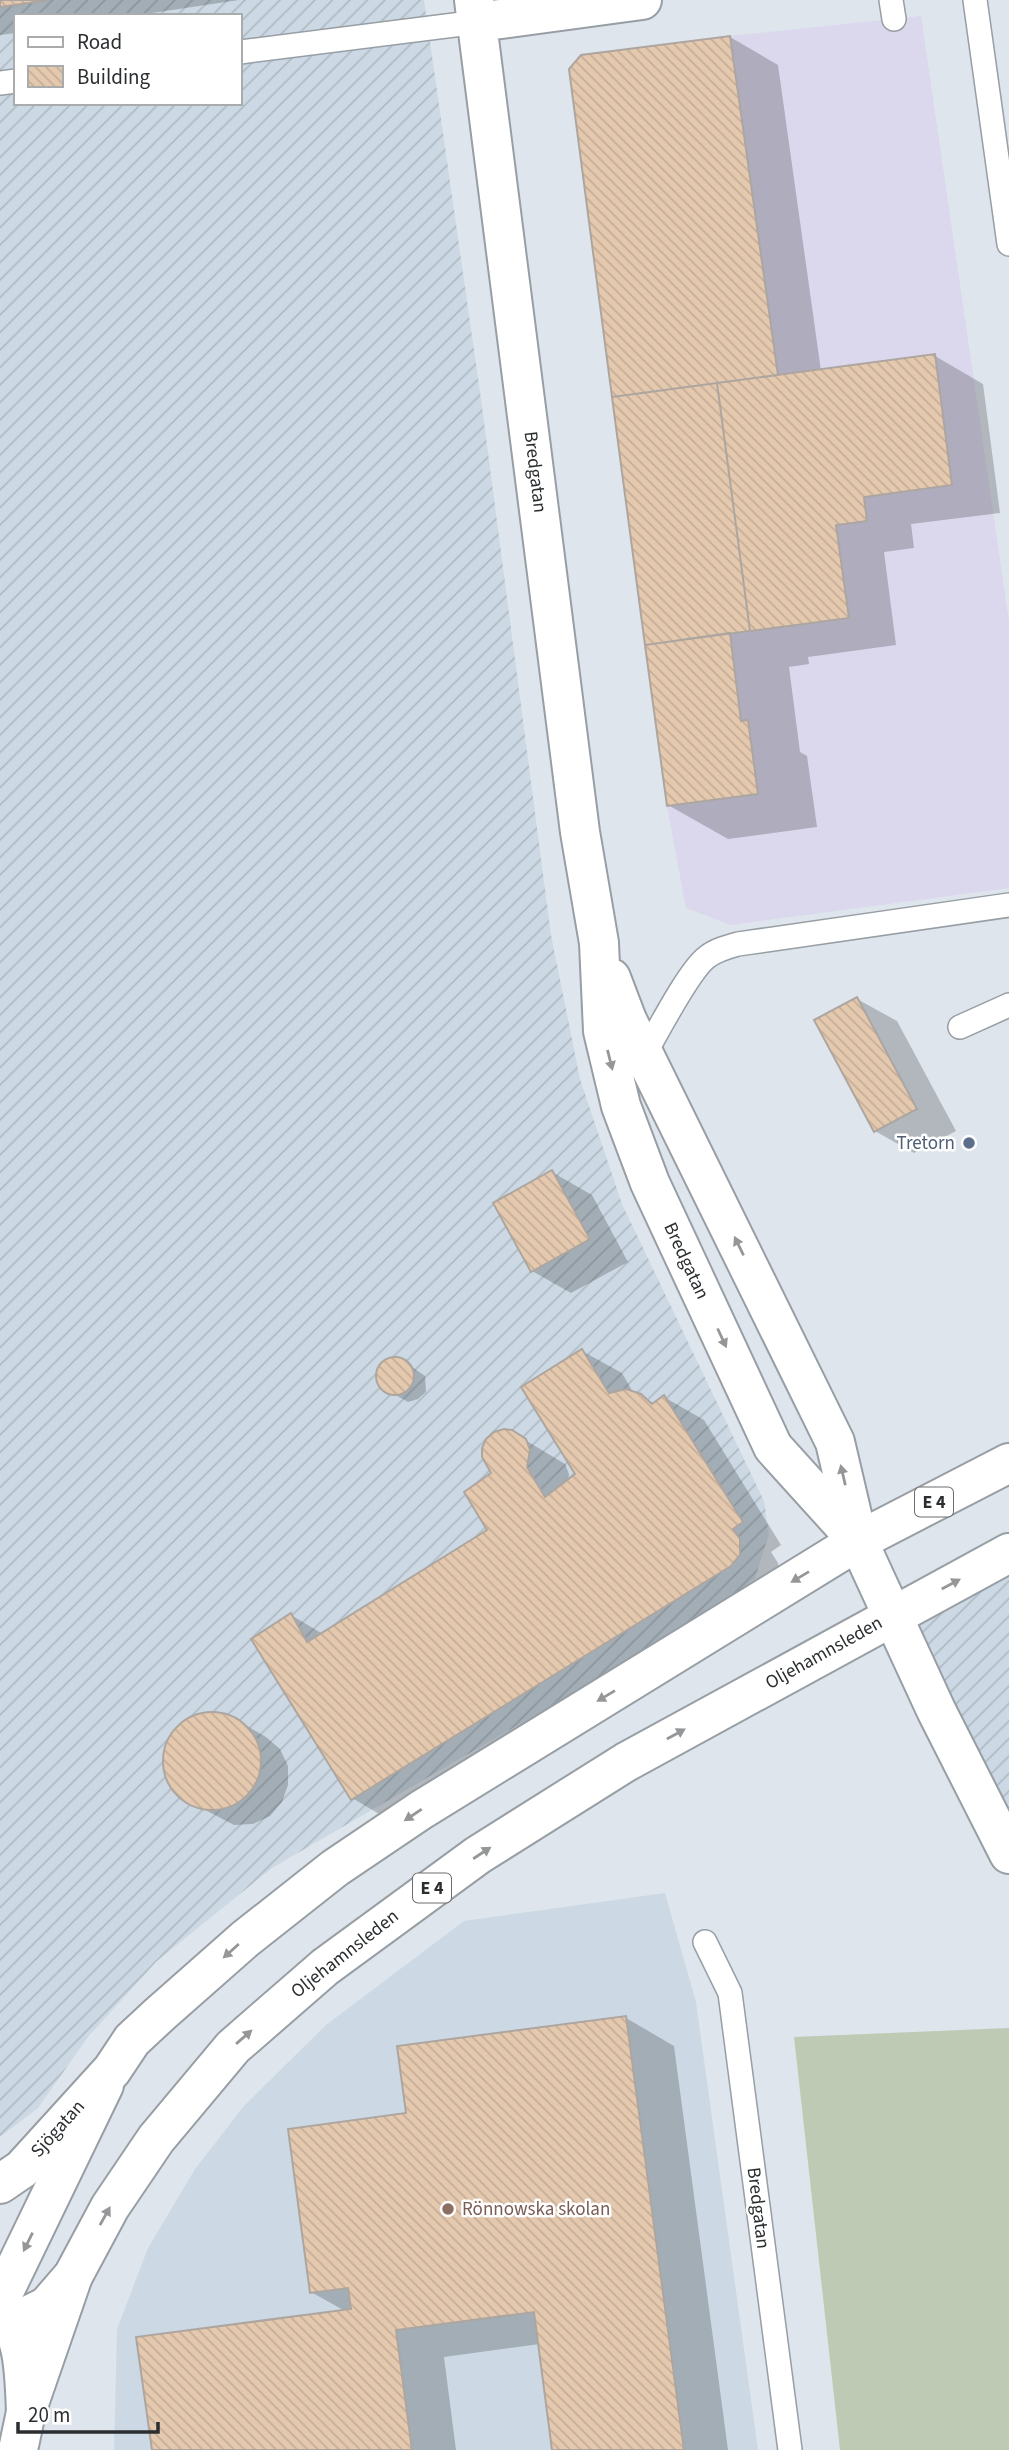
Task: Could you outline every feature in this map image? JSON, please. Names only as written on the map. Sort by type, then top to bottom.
[{"type":"main road","points":[[476,11],[642,0]]},
{"type":"main road","name":"Bredgatan","points":[[476,11],[580,832],[599,943],[603,1031],[621,1106],[650,1183],[774,1447],[859,1541]]},
{"type":"main road","name":"Bredgatan","points":[[599,943],[627,1020],[835,1442],[859,1541],[936,1710],[1009,1854]]},
{"type":"main road","name":"E 4","points":[[111,2070],[132,2040],[160,2014],[245,1939],[335,1868],[421,1810],[859,1541],[1009,1463]]},
{"type":"main road","name":"Oljehamnsleden","points":[[18,2450],[26,2412],[73,2276],[110,2207],[156,2139],[233,2047],[325,1967],[478,1855],[615,1769],[1009,1553]]},
{"type":"main road","points":[[26,2412],[21,2351],[3,2313],[111,2070]]},
{"type":"main road","name":"Sjögatan","points":[[0,2184],[22,2169],[111,2070]]},
{"type":"main road","name":"E 4","points":[[3,2313],[47,2306],[73,2276]]},
{"type":"lane","points":[[975,0],[1009,244]]},
{"type":"lane","points":[[242,52],[476,11]]},
{"type":"lane","points":[[644,1055],[694,972],[705,958],[718,950],[751,942],[1009,905]]},
{"type":"lane","points":[[960,1027],[1009,1005]]},
{"type":"lane","name":"Bredgatan","points":[[705,1942],[730,1993],[790,2450]]},
{"type":"shaded area","points":[[0,0],[424,0],[481,399],[551,935],[580,1079],[622,1204],[764,1501],[769,1534],[755,1578],[714,1611],[272,1868],[157,1961],[88,2037],[38,2108],[0,2137]]},
{"type":"shaded area","points":[[921,16],[1009,622],[1009,888],[731,925],[686,908],[667,806],[569,69],[581,55]]},
{"type":"shaded area","points":[[1009,1574],[1009,1813],[913,1624]]},
{"type":"shaded area","name":"Rönnowska skolan","points":[[665,1893],[696,2002],[758,2450],[114,2450],[117,2329],[148,2248],[195,2169],[244,2106],[326,2025],[464,1921]]},
{"type":"green space","points":[[1009,2028],[1009,2450],[840,2450],[794,2037]]},
{"type":"building","points":[[0,0],[50,0],[0,7]]},
{"type":"building","points":[[730,36],[778,375],[612,397],[569,69],[581,55]]},
{"type":"building","points":[[935,354],[952,485],[864,497],[867,521],[836,525],[849,618],[750,631],[717,383]]},
{"type":"building","points":[[717,383],[750,631],[645,645],[612,397]]},
{"type":"building","points":[[730,633],[741,721],[748,720],[758,794],[667,806],[645,645]]},
{"type":"building","points":[[857,997],[917,1109],[874,1132],[814,1020]]},
{"type":"building","points":[[552,1170],[590,1239],[531,1272],[493,1203]]},
{"type":"building","points":[[582,1349],[609,1393],[626,1389],[641,1394],[652,1404],[664,1395],[743,1522],[733,1529],[740,1539],[740,1555],[731,1566],[351,1800],[251,1639],[291,1613],[307,1642],[487,1530],[464,1492],[491,1473],[482,1457],[482,1448],[486,1439],[494,1432],[512,1430],[526,1439],[530,1450],[527,1467],[545,1497],[575,1474],[521,1387]]},
{"type":"building","points":[[395,1357],[408,1363],[414,1376],[408,1389],[395,1395],[382,1389],[376,1376],[382,1363]]},
{"type":"building","points":[[212,1712],[231,1716],[247,1726],[257,1742],[261,1761],[257,1780],[247,1796],[231,1806],[212,1810],[193,1806],[177,1796],[167,1780],[163,1761],[167,1742],[177,1726],[193,1716]]},
{"type":"building","points":[[626,2016],[684,2450],[552,2450],[534,2312],[396,2330],[412,2450],[152,2450],[136,2337],[351,2309],[348,2288],[310,2293],[288,2129],[406,2113],[397,2046]]},
{"type":"place","name":"Tretorn","points":[[969,1143]]},
{"type":"place","name":"Rönnowska skolan","points":[[448,2209]]}]
